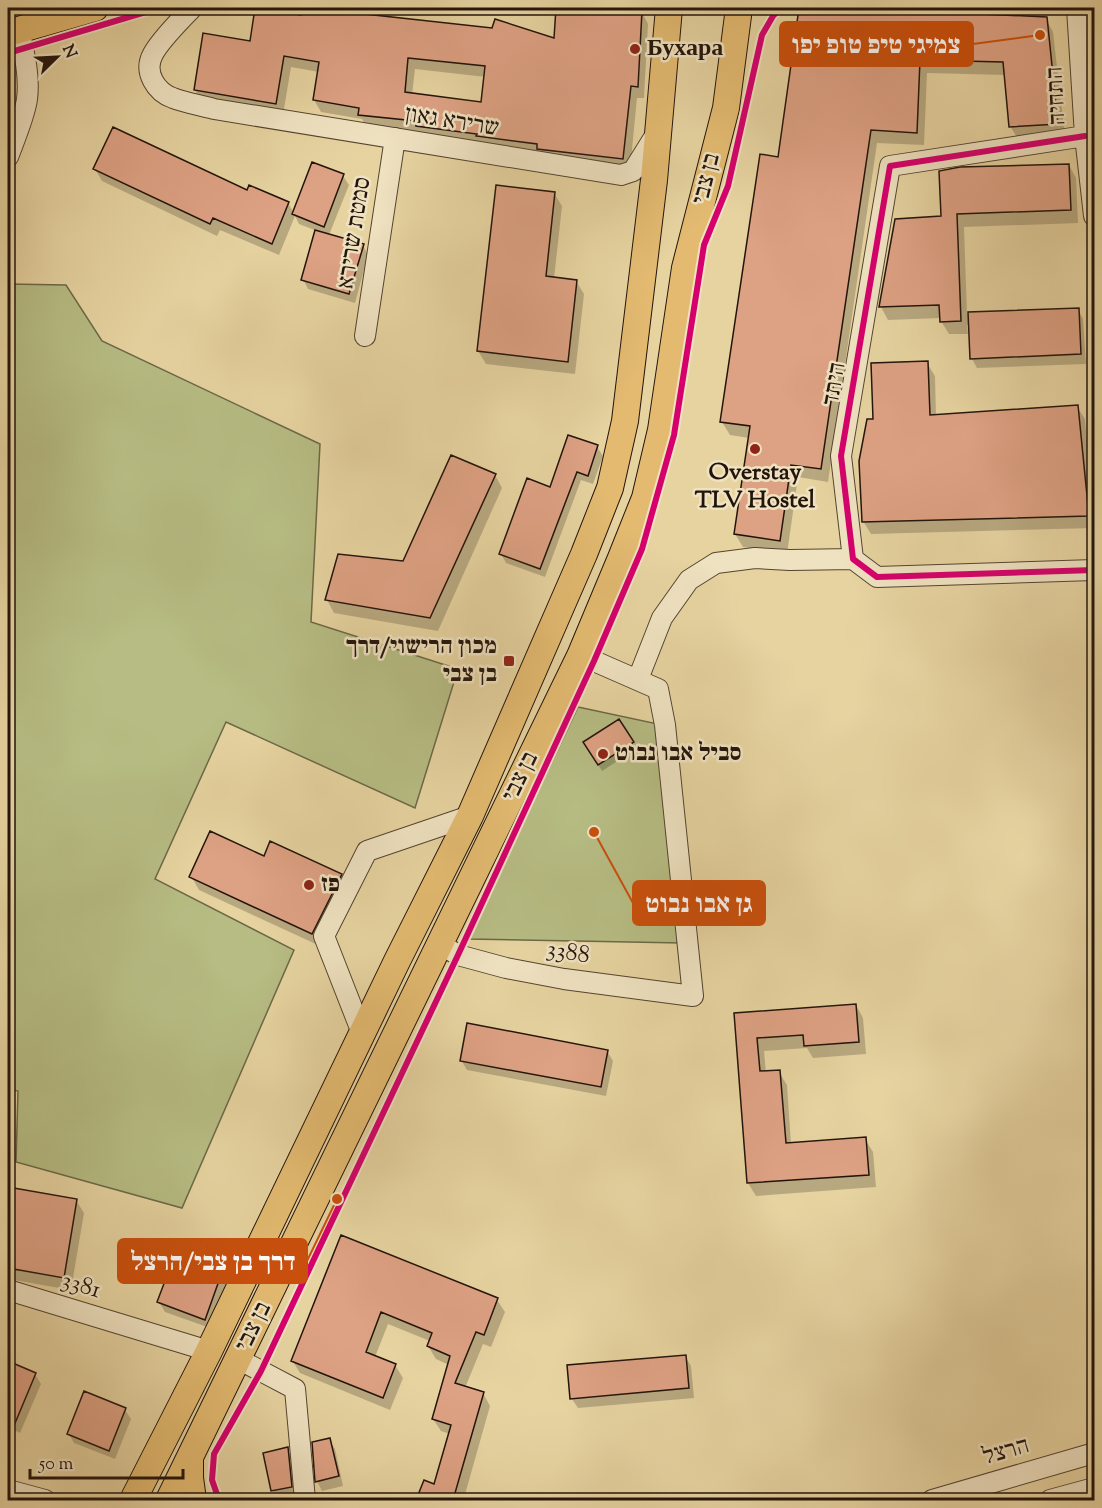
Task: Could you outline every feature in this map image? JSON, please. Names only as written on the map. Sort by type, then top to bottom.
[{"type":"main road","points":[[13,31],[95,8]]},
{"type":"main road","name":"בן צבי","points":[[134,1500],[470,816],[584,554],[610,488],[625,421],[654,180],[669,8]]},
{"type":"main road","points":[[738,20],[755,8]]},
{"type":"main road","name":"בן צבי","points":[[169,1500],[580,656],[645,498],[661,430],[685,268],[726,108],[738,20]]},
{"type":"main road","points":[[190,1454],[193,1500]]},
{"type":"street","name":"שרירא גאון","points":[[192,8],[152,56],[150,73],[155,86],[164,94],[214,109],[621,175],[633,171],[659,129]]},
{"type":"street","name":"התחיה","points":[[1077,8],[1085,136],[1095,216]]},
{"type":"street","points":[[8,157],[27,100],[28,78],[26,62],[13,31]]},
{"type":"street","name":"היתד","points":[[853,560],[841,456],[890,166],[1085,136]]},
{"type":"street","name":"סמטת שרירא","points":[[365,336],[395,138]]},
{"type":"street","points":[[580,656],[638,679],[662,618],[689,580],[716,562],[755,558],[853,560],[876,577],[1095,570]]},
{"type":"street","name":"3388","points":[[440,944],[458,955],[506,968],[564,979],[693,996],[665,725],[658,689],[638,679]]},
{"type":"street","points":[[362,1033],[324,936],[367,851],[470,816]]},
{"type":"street","name":"3381","points":[[8,1290],[209,1351]]},
{"type":"street","points":[[238,1359],[295,1389],[305,1500]]},
{"type":"street","name":"הרצל","points":[[932,1500],[1095,1453]]},
{"type":"street","points":[[1050,1500],[1095,1488]]},
{"type":"street","points":[[8,1490],[45,1500]]},
{"type":"green space","points":[[8,284],[66,285],[102,341],[320,444],[311,622],[458,669],[415,808],[226,722],[155,879],[294,950],[182,1208],[16,1162],[18,1091],[8,1089]]},
{"type":"green space","points":[[578,707],[658,724],[682,943],[468,939]]},
{"type":"building","points":[[255,8],[301,15],[302,8],[357,8],[356,13],[492,28],[495,19],[554,38],[556,8],[642,11],[638,87],[631,86],[623,159],[537,149],[537,144],[416,126],[416,121],[358,115],[359,108],[313,100],[319,62],[284,56],[276,104],[194,90],[203,33],[250,41]],"holes":[[[408,58],[485,66],[481,102],[405,92]]]},
{"type":"building","points":[[799,8],[854,8],[1047,17],[1058,124],[1009,127],[1003,62],[920,60],[917,133],[871,130],[821,469],[791,465],[780,541],[734,534],[750,426],[720,422],[760,154],[778,157]]},
{"type":"building","points":[[113,127],[247,190],[249,185],[289,202],[272,244],[213,218],[210,224],[93,169]]},
{"type":"building","points":[[312,162],[344,174],[324,227],[292,214]]},
{"type":"building","points":[[1069,164],[1071,210],[957,214],[961,321],[940,322],[939,305],[879,307],[895,219],[941,216],[939,171],[960,167]]},
{"type":"building","points":[[496,185],[555,192],[546,276],[577,280],[568,362],[477,351]]},
{"type":"building","points":[[315,230],[364,244],[349,294],[301,280]]},
{"type":"building","points":[[1079,308],[1081,354],[970,359],[968,312]]},
{"type":"building","points":[[928,361],[930,415],[1078,405],[1089,516],[862,522],[859,461],[867,419],[873,419],[871,363]]},
{"type":"building","points":[[568,435],[598,445],[588,476],[577,472],[540,569],[499,554],[527,478],[550,487]]},
{"type":"building","points":[[451,455],[496,474],[430,618],[325,600],[338,554],[403,561]]},
{"type":"building","name":"סביל אבו נבוט","points":[[619,719],[634,742],[598,765],[583,742]]},
{"type":"building","points":[[210,831],[264,856],[270,841],[342,874],[312,934],[189,877]]},
{"type":"building","points":[[856,1004],[859,1042],[804,1046],[803,1035],[757,1038],[760,1071],[780,1070],[786,1143],[866,1137],[869,1175],[747,1183],[734,1013]]},
{"type":"building","points":[[467,1023],[608,1050],[601,1087],[460,1061]]},
{"type":"building","points":[[8,1187],[77,1199],[64,1278],[8,1268]]},
{"type":"building","points":[[341,1235],[498,1298],[484,1335],[476,1332],[455,1383],[484,1392],[455,1493],[473,1500],[416,1500],[424,1480],[434,1484],[451,1425],[432,1419],[450,1356],[427,1346],[432,1333],[381,1312],[366,1352],[396,1364],[383,1398],[291,1361]]},
{"type":"building","points":[[179,1244],[226,1261],[205,1320],[157,1302]]},
{"type":"building","points":[[686,1355],[689,1388],[570,1399],[567,1365]]},
{"type":"building","points":[[8,1361],[36,1373],[8,1440]]},
{"type":"building","points":[[84,1391],[126,1408],[109,1451],[67,1434]]},
{"type":"building","points":[[330,1438],[339,1476],[315,1482],[312,1442]]},
{"type":"building","points":[[288,1447],[292,1487],[271,1491],[263,1453]]},
{"type":"cycle path","points":[[8,53],[159,8]]},
{"type":"cycle path","points":[[219,1500],[212,1480],[214,1454],[261,1371],[458,955],[594,661],[642,549],[674,435],[704,245],[728,186],[762,35],[773,16],[781,8]]},
{"type":"cycle path","points":[[1085,136],[890,166],[841,456],[853,559],[877,577],[1094,570]]},
{"type":"place","name":"צמיגי טיפ טופ יפו","points":[[1040,35]]},
{"type":"place","name":"Бухара","points":[[635,49]]},
{"type":"place","name":"Overstay TLV Hostel","points":[[755,449]]},
{"type":"place","name":"מכון הרישוי/דרך בן צבי","points":[[509,661]]},
{"type":"place","name":"סביל אבו נבוט","points":[[603,754]]},
{"type":"place","name":"גן אבו נבוט","points":[[594,832]]},
{"type":"place","name":"פז","points":[[309,885]]},
{"type":"place","name":"דרך בן צבי/הרצל","points":[[337,1199]]}]
